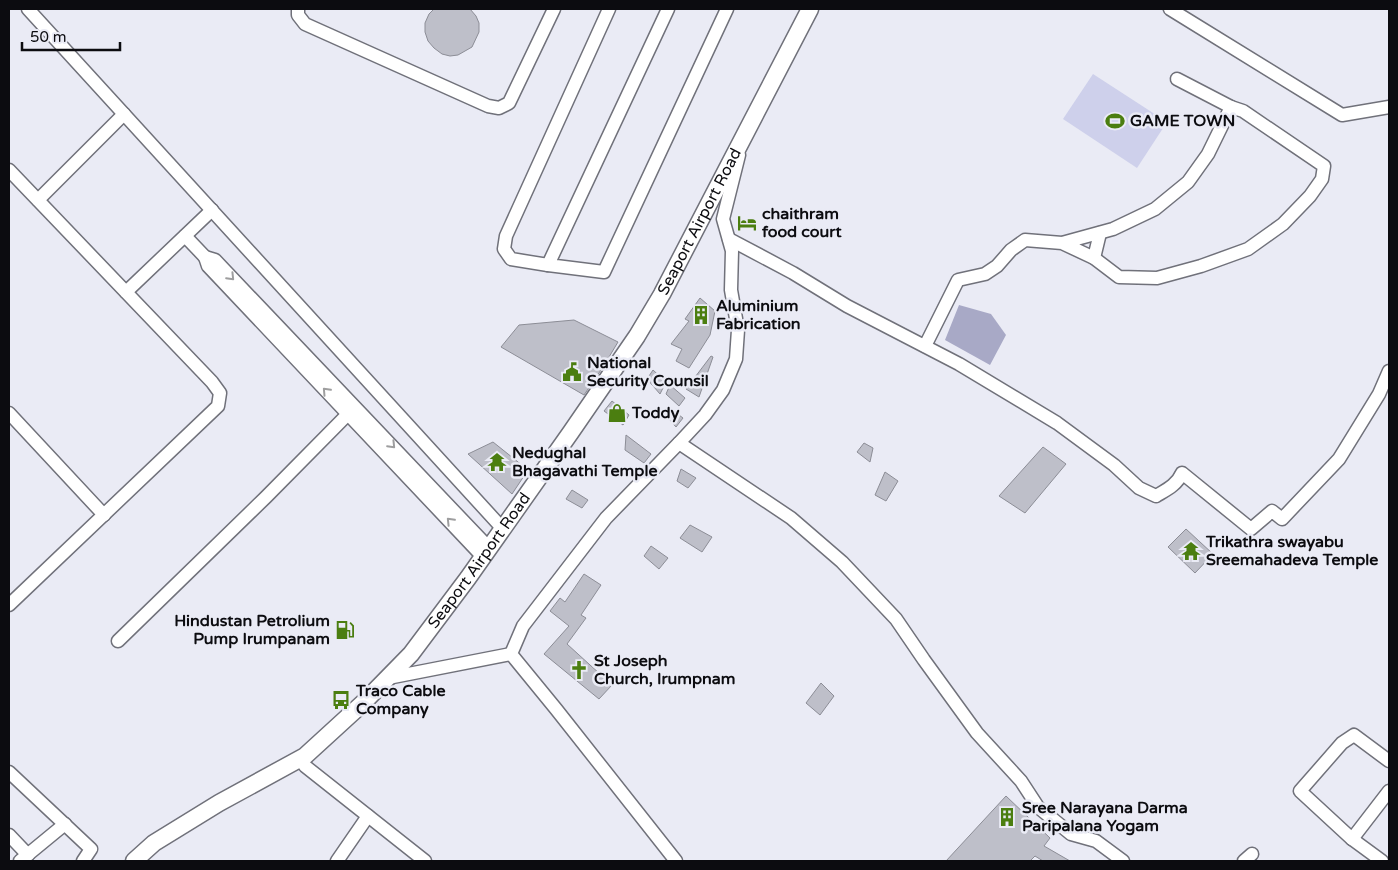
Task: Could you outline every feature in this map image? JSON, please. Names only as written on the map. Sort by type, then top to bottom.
[{"type":"main road","name":"Seaport Airport Road","points":[[134,861],[154,843],[218,803],[300,759],[364,703],[411,654],[486,553],[637,336],[662,294],[810,9]]},
{"type":"street","points":[[28,9],[503,529]]},
{"type":"street","points":[[298,9],[298,15],[305,24],[488,106],[499,108],[510,103],[554,9]]},
{"type":"street","points":[[609,9],[506,236],[504,249],[510,259],[604,272],[726,9]]},
{"type":"street","points":[[548,265],[668,9]]},
{"type":"street","points":[[1170,9],[1342,115],[1389,107]]},
{"type":"street","points":[[1062,243],[1094,258],[1119,278],[1157,278],[1201,266],[1248,249],[1283,224],[1310,196],[1322,179],[1324,166],[1243,111],[1231,107],[1177,79]]},
{"type":"street","points":[[925,346],[958,280],[985,274],[997,266],[1011,250],[1025,240],[1062,243],[1113,229],[1155,209],[1188,182],[1208,154],[1231,107]]},
{"type":"street","points":[[38,200],[124,114]]},
{"type":"street","points":[[511,654],[523,626],[606,518],[680,443],[705,415],[723,390],[736,359],[738,330],[731,290],[732,251],[723,219],[744,135]]},
{"type":"street","points":[[9,170],[212,382],[220,393],[218,406],[9,605]]},
{"type":"street","points":[[126,292],[212,210]]},
{"type":"street","points":[[1094,258],[1100,233]]},
{"type":"street","points":[[185,236],[205,257],[208,266],[348,414],[364,424]]},
{"type":"street","points":[[729,239],[793,273],[847,306],[959,364],[1057,423],[1114,465],[1139,488],[1156,496],[1173,486],[1182,473],[1251,529],[1272,511],[1282,519],[1339,459],[1379,394],[1389,370]]},
{"type":"street","points":[[205,257],[215,260],[364,424],[486,553]]},
{"type":"street","points":[[9,414],[104,515]]},
{"type":"street","points":[[118,641],[348,414]]},
{"type":"street","points":[[680,443],[791,518],[842,562],[896,619],[977,733],[1021,781],[1038,807],[1072,834],[1096,841],[1124,861]]},
{"type":"street","points":[[388,678],[511,654]]},
{"type":"street","points":[[511,654],[556,708],[676,861]]},
{"type":"street","points":[[1382,861],[1352,839],[1300,790],[1342,743],[1354,735],[1389,761]]},
{"type":"street","points":[[300,759],[305,766],[425,861]]},
{"type":"street","points":[[9,772],[91,849],[83,861]]},
{"type":"street","points":[[1352,839],[1389,791]]},
{"type":"street","points":[[338,861],[368,816]]},
{"type":"street","points":[[9,835],[24,858],[65,824]]},
{"type":"shaded area","name":"GAME TOWN","points":[[1093,74],[1167,122],[1137,168],[1063,119]]},
{"type":"shaded area","points":[[959,305],[991,314],[1006,335],[990,365],[945,340]]},
{"type":"building","points":[[434,9],[470,9],[479,23],[479,32],[472,47],[458,55],[450,56],[442,54],[434,48],[428,41],[425,23],[429,14]]},
{"type":"building","points":[[700,298],[715,311],[710,335],[689,368],[676,361],[682,349],[671,344],[689,321],[685,319]]},
{"type":"building","name":"National Security Counsil","points":[[574,320],[618,342],[584,395],[501,347],[519,325]]},
{"type":"building","points":[[711,356],[713,357],[699,397],[686,389]]},
{"type":"building","points":[[653,370],[666,382],[660,394],[647,379]]},
{"type":"building","points":[[670,385],[685,398],[679,406],[666,394]]},
{"type":"building","name":"Toddy","points":[[612,401],[629,415],[623,425],[604,411]]},
{"type":"building","points":[[675,412],[683,418],[676,427],[669,419]]},
{"type":"building","points":[[626,435],[651,454],[644,463],[625,450]]},
{"type":"building","name":"Nedughal Bhagavathi Temple","points":[[493,442],[528,470],[512,494],[468,454]]},
{"type":"building","points":[[864,443],[873,448],[870,462],[857,452]]},
{"type":"building","points":[[1043,447],[1066,464],[1025,513],[999,496]]},
{"type":"building","points":[[681,469],[696,478],[688,488],[677,481]]},
{"type":"building","points":[[885,472],[898,481],[886,501],[875,495]]},
{"type":"building","points":[[572,490],[588,500],[582,508],[566,499]]},
{"type":"building","points":[[690,525],[712,537],[702,552],[680,538]]},
{"type":"building","name":"Trikathra swayabu Sreemahadeva Temple","points":[[1186,529],[1213,554],[1195,573],[1168,547]]},
{"type":"building","points":[[651,546],[668,558],[659,569],[644,556]]},
{"type":"building","points":[[584,574],[601,585],[581,615],[586,618],[567,644],[612,685],[599,699],[544,654],[569,626],[550,611],[560,598],[565,602]]},
{"type":"building","points":[[821,683],[834,696],[820,715],[806,703]]},
{"type":"building","name":"Sree Narayana Darma Paripalana Yogam","points":[[1006,796],[1050,838],[1044,846],[1070,861],[1043,861],[1035,856],[1030,861],[946,861]]},
{"type":"place","name":"GAME TOWN","points":[[1115,121]]},
{"type":"place","name":"chaithram food court","points":[[747,223]]},
{"type":"place","name":"Aluminium Fabrication","points":[[701,315]]},
{"type":"place","name":"National Security Counsil","points":[[572,372]]},
{"type":"place","name":"Toddy","points":[[617,413]]},
{"type":"place","name":"Nedughal Bhagavathi Temple","points":[[497,462]]},
{"type":"place","name":"Trikathra swayabu Sreemahadeva Temple","points":[[1191,551]]},
{"type":"place","name":"Hindustan Petrolium Pump Irumpanam","points":[[345,630]]},
{"type":"place","name":"St Joseph Church, Irumpnam","points":[[579,670]]},
{"type":"place","name":"Traco Cable Company","points":[[341,700]]},
{"type":"place","name":"Sree Narayana Darma Paripalana Yogam","points":[[1007,817]]}]
